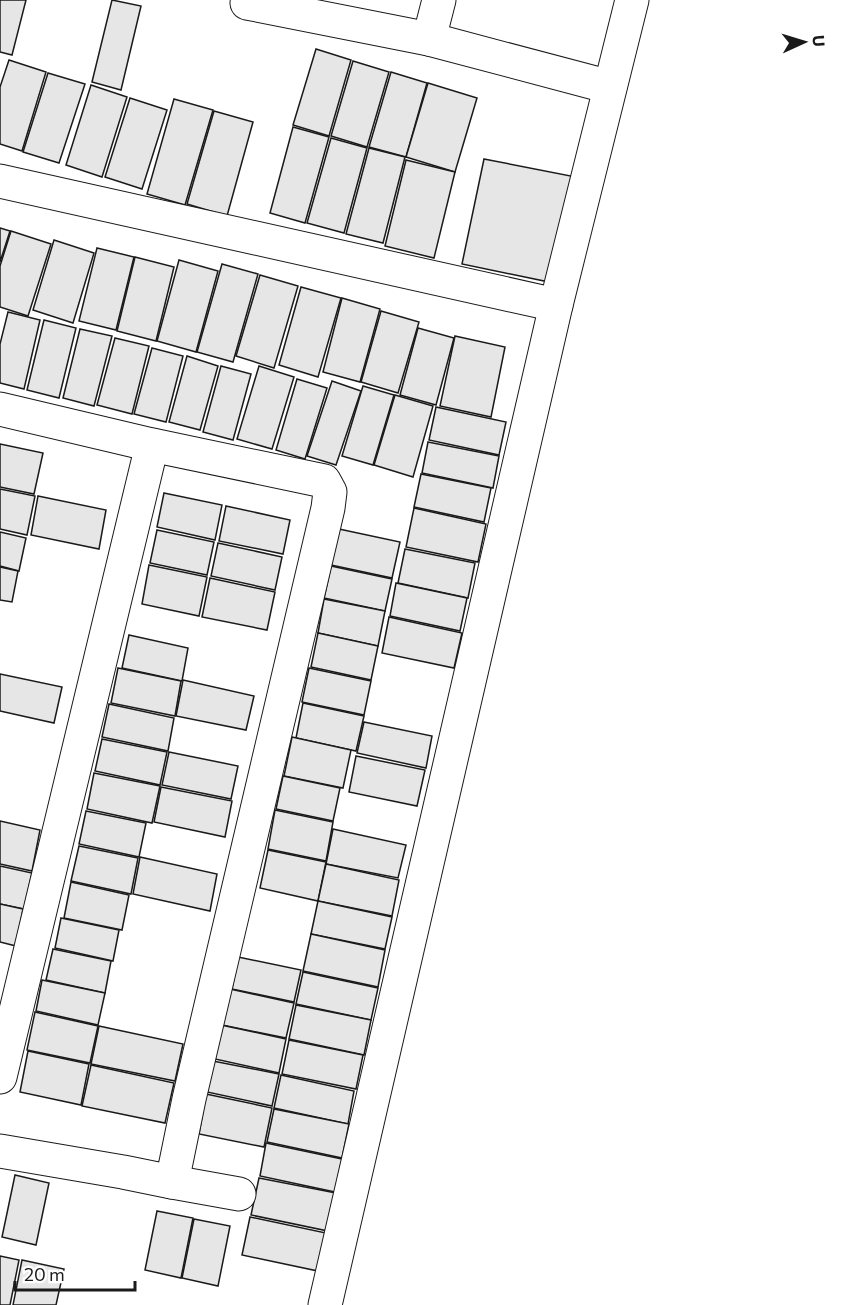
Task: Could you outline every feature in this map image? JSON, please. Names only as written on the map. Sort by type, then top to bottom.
[{"type":"street","points":[[429,39],[439,0]]},
{"type":"street","points":[[325,1305],[556,305],[632,0]]},
{"type":"street","points":[[241,1],[429,39],[610,87]]},
{"type":"street","points":[[0,181],[556,305]]},
{"type":"street","points":[[0,409],[152,445],[324,481],[330,492],[189,1099],[172,1182]]},
{"type":"street","points":[[0,1077],[152,445]]},
{"type":"street","points":[[0,1151],[239,1194]]},
{"type":"building","points":[[0,0],[26,0],[12,55],[0,52]]},
{"type":"building","points":[[112,0],[141,6],[121,90],[92,82]]},
{"type":"building","points":[[316,49],[351,60],[329,136],[293,125]]},
{"type":"building","points":[[9,60],[46,72],[22,151],[0,144],[0,87]]},
{"type":"building","points":[[353,61],[389,72],[367,147],[331,136]]},
{"type":"building","points":[[391,72],[427,83],[406,157],[369,147]]},
{"type":"building","points":[[48,73],[85,84],[59,163],[23,152]]},
{"type":"building","points":[[428,83],[477,98],[455,172],[406,157]]},
{"type":"building","points":[[91,85],[127,97],[102,177],[66,165]]},
{"type":"building","points":[[130,98],[167,110],[142,189],[105,177]]},
{"type":"building","points":[[174,99],[213,110],[185,205],[147,194]]},
{"type":"building","points":[[214,111],[253,122],[227,216],[187,204]]},
{"type":"building","points":[[293,127],[329,137],[305,223],[270,213]]},
{"type":"building","points":[[331,138],[367,148],[344,233],[307,223]]},
{"type":"building","points":[[369,148],[405,157],[383,243],[346,234]]},
{"type":"building","points":[[484,159],[576,177],[554,283],[462,264]]},
{"type":"building","points":[[406,160],[455,172],[434,258],[385,246]]},
{"type":"building","points":[[0,228],[10,231],[0,262]]},
{"type":"building","points":[[11,231],[51,244],[28,316],[0,307],[0,266]]},
{"type":"building","points":[[54,240],[94,253],[73,323],[33,310]]},
{"type":"building","points":[[97,248],[134,257],[116,330],[79,321]]},
{"type":"building","points":[[135,257],[174,267],[156,341],[117,331]]},
{"type":"building","points":[[179,260],[218,271],[196,352],[157,341]]},
{"type":"building","points":[[222,264],[258,274],[233,362],[197,352]]},
{"type":"building","points":[[260,275],[298,286],[274,368],[236,356]]},
{"type":"building","points":[[301,287],[341,298],[318,377],[279,365]]},
{"type":"building","points":[[342,298],[380,309],[360,382],[323,372]]},
{"type":"building","points":[[381,311],[419,322],[398,393],[361,382]]},
{"type":"building","points":[[8,312],[40,320],[24,389],[0,383],[0,344]]},
{"type":"building","points":[[44,320],[76,328],[59,398],[27,390]]},
{"type":"building","points":[[418,328],[454,338],[436,405],[400,395]]},
{"type":"building","points":[[80,329],[112,336],[94,406],[63,398]]},
{"type":"building","points":[[455,336],[505,347],[491,417],[440,406]]},
{"type":"building","points":[[115,338],[149,346],[132,414],[97,405]]},
{"type":"building","points":[[152,348],[183,356],[166,422],[134,414]]},
{"type":"building","points":[[187,356],[218,366],[200,430],[169,422]]},
{"type":"building","points":[[221,366],[251,374],[233,440],[203,432]]},
{"type":"building","points":[[259,366],[294,377],[272,449],[237,439]]},
{"type":"building","points":[[297,379],[327,388],[305,459],[276,450]]},
{"type":"building","points":[[332,381],[361,391],[336,465],[307,456]]},
{"type":"building","points":[[363,386],[394,395],[373,465],[342,456]]},
{"type":"building","points":[[395,395],[433,406],[413,477],[374,465]]},
{"type":"building","points":[[436,407],[506,422],[499,455],[429,440]]},
{"type":"building","points":[[428,442],[499,456],[493,488],[422,473]]},
{"type":"building","points":[[0,444],[43,453],[34,494],[0,487]]},
{"type":"building","points":[[421,474],[491,488],[484,522],[414,507]]},
{"type":"building","points":[[0,489],[35,496],[27,535],[0,529]]},
{"type":"building","points":[[164,493],[222,505],[215,540],[157,527]]},
{"type":"building","points":[[38,496],[106,510],[99,549],[31,535]]},
{"type":"building","points":[[226,506],[290,520],[283,554],[219,541]]},
{"type":"building","points":[[414,508],[486,524],[478,562],[406,547]]},
{"type":"building","points":[[339,529],[400,542],[392,578],[331,565]]},
{"type":"building","points":[[157,530],[214,542],[207,575],[150,563]]},
{"type":"building","points":[[0,532],[26,538],[19,571],[0,566]]},
{"type":"building","points":[[218,543],[282,557],[275,590],[211,576]]},
{"type":"building","points":[[405,549],[475,563],[468,598],[398,583]]},
{"type":"building","points":[[149,565],[207,577],[199,616],[142,604]]},
{"type":"building","points":[[331,566],[392,579],[385,611],[324,598]]},
{"type":"building","points":[[0,567],[18,571],[12,602],[0,600]]},
{"type":"building","points":[[210,578],[275,592],[267,630],[202,617]]},
{"type":"building","points":[[396,583],[467,598],[460,631],[390,616]]},
{"type":"building","points":[[324,599],[385,611],[378,646],[318,633]]},
{"type":"building","points":[[389,617],[462,633],[454,668],[382,653]]},
{"type":"building","points":[[318,633],[378,646],[371,680],[311,667]]},
{"type":"building","points":[[129,635],[188,648],[182,681],[122,668]]},
{"type":"building","points":[[118,668],[181,681],[175,716],[111,703]]},
{"type":"building","points":[[309,668],[371,681],[364,715],[302,702]]},
{"type":"building","points":[[0,674],[62,687],[54,723],[0,711]]},
{"type":"building","points":[[183,680],[254,696],[246,730],[176,716]]},
{"type":"building","points":[[303,703],[364,716],[356,751],[296,738]]},
{"type":"building","points":[[109,704],[174,718],[168,751],[102,737]]},
{"type":"building","points":[[364,722],[432,736],[426,768],[357,753]]},
{"type":"building","points":[[292,737],[351,750],[343,788],[284,776]]},
{"type":"building","points":[[102,739],[167,752],[160,785],[95,771]]},
{"type":"building","points":[[169,752],[238,766],[231,799],[162,785]]},
{"type":"building","points":[[356,756],[425,770],[417,806],[349,792]]},
{"type":"building","points":[[94,773],[160,786],[152,823],[87,809]]},
{"type":"building","points":[[283,776],[340,788],[333,821],[276,809]]},
{"type":"building","points":[[161,787],[232,801],[225,837],[154,822]]},
{"type":"building","points":[[275,810],[333,822],[326,861],[268,849]]},
{"type":"building","points":[[86,811],[146,823],[139,857],[79,844]]},
{"type":"building","points":[[0,821],[40,830],[32,871],[0,864]]},
{"type":"building","points":[[333,829],[406,845],[398,878],[326,864]]},
{"type":"building","points":[[79,846],[138,858],[131,894],[71,881]]},
{"type":"building","points":[[268,850],[326,862],[318,901],[260,888]]},
{"type":"building","points":[[140,857],[217,874],[210,911],[133,894]]},
{"type":"building","points":[[326,864],[399,880],[392,916],[318,901]]},
{"type":"building","points":[[0,866],[32,873],[24,909],[0,904]]},
{"type":"building","points":[[71,882],[129,895],[122,930],[64,918]]},
{"type":"building","points":[[318,901],[392,917],[385,949],[311,934]]},
{"type":"building","points":[[0,904],[23,909],[16,946],[0,942]]},
{"type":"building","points":[[61,918],[119,930],[113,961],[55,948]]},
{"type":"building","points":[[311,934],[385,950],[378,987],[303,971]]},
{"type":"building","points":[[53,949],[111,961],[105,993],[46,980]]},
{"type":"building","points":[[238,957],[301,970],[294,1002],[232,989]]},
{"type":"building","points":[[303,972],[378,988],[371,1020],[296,1004]]},
{"type":"building","points":[[42,980],[105,993],[98,1025],[36,1011]]},
{"type":"building","points":[[230,989],[294,1003],[286,1038],[222,1025]]},
{"type":"building","points":[[296,1005],[371,1020],[364,1055],[289,1039]]},
{"type":"building","points":[[35,1012],[98,1026],[90,1063],[27,1050]]},
{"type":"building","points":[[221,1025],[286,1039],[279,1073],[215,1059]]},
{"type":"building","points":[[99,1026],[183,1044],[175,1081],[91,1064]]},
{"type":"building","points":[[289,1040],[363,1055],[356,1089],[282,1074]]},
{"type":"building","points":[[28,1051],[89,1064],[81,1105],[20,1092]]},
{"type":"building","points":[[213,1061],[279,1074],[272,1106],[207,1092]]},
{"type":"building","points":[[91,1065],[174,1083],[165,1123],[82,1106]]},
{"type":"building","points":[[281,1075],[354,1091],[348,1124],[274,1108]]},
{"type":"building","points":[[206,1094],[272,1108],[264,1147],[199,1134]]},
{"type":"building","points":[[274,1109],[349,1124],[342,1158],[267,1142]]},
{"type":"building","points":[[266,1143],[342,1159],[335,1192],[260,1176]]},
{"type":"building","points":[[15,1175],[49,1183],[36,1245],[2,1237]]},
{"type":"building","points":[[259,1178],[336,1193],[328,1231],[251,1215]]},
{"type":"building","points":[[157,1211],[193,1218],[181,1278],[145,1270]]},
{"type":"building","points":[[250,1217],[326,1233],[318,1271],[242,1255]]},
{"type":"building","points":[[194,1219],[230,1226],[218,1286],[182,1278]]},
{"type":"building","points":[[0,1256],[19,1260],[10,1305],[0,1305]]},
{"type":"building","points":[[22,1260],[64,1269],[56,1305],[13,1305]]}]
